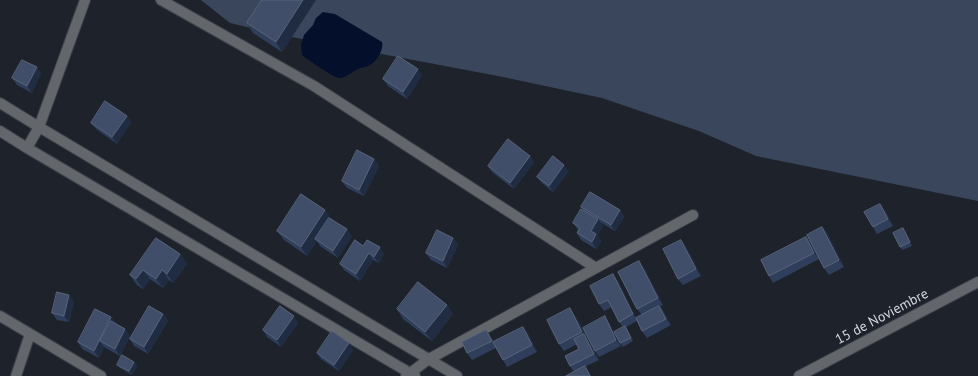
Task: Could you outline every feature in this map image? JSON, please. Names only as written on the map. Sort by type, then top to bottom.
[{"type":"street","points":[[27,148],[39,127],[85,0]]},
{"type":"street","points":[[161,0],[314,86],[596,268]]},
{"type":"street","points":[[0,103],[457,376]]},
{"type":"street","points":[[0,131],[410,375],[428,359],[694,215]]},
{"type":"street","name":"15 de Noviembre","points":[[799,376],[978,282]]},
{"type":"street","points":[[0,316],[101,376]]},
{"type":"street","points":[[16,376],[30,334]]},
{"type":"shaded area","points":[[201,0],[978,0],[978,201],[756,156],[699,131],[602,98],[498,76],[281,35],[230,23]]},
{"type":"shaded area","points":[[323,12],[335,14],[382,42],[381,52],[375,61],[368,66],[339,78],[335,77],[302,55],[301,45],[304,35],[313,25],[316,18]]},
{"type":"building","points":[[262,0],[303,0],[276,42],[247,23]]},
{"type":"building","points":[[398,56],[418,69],[403,92],[383,79]]},
{"type":"building","points":[[22,60],[37,67],[27,86],[12,78]]},
{"type":"building","points":[[105,101],[127,116],[112,137],[91,123]]},
{"type":"building","points":[[508,139],[530,156],[510,183],[488,166]]},
{"type":"building","points":[[357,150],[374,159],[359,190],[342,181]]},
{"type":"building","points":[[553,156],[564,165],[549,186],[537,177]]},
{"type":"building","points":[[590,192],[620,210],[611,225],[581,207]]},
{"type":"building","points":[[301,194],[325,210],[301,247],[277,231]]},
{"type":"building","points":[[880,204],[888,219],[873,227],[864,212]]},
{"type":"building","points":[[581,209],[598,219],[591,231],[596,234],[592,242],[577,233],[580,228],[573,223]]},
{"type":"building","points":[[329,218],[347,229],[333,251],[315,239]]},
{"type":"building","points":[[822,227],[839,260],[824,268],[807,235]]},
{"type":"building","points":[[903,228],[910,242],[900,247],[893,233]]},
{"type":"building","points":[[437,230],[453,238],[443,261],[426,253]]},
{"type":"building","points":[[806,237],[814,253],[769,276],[761,260]]},
{"type":"building","points":[[156,238],[180,254],[167,274],[162,270],[156,279],[143,270],[136,279],[130,275]]},
{"type":"building","points":[[355,240],[363,246],[367,240],[380,247],[374,257],[369,253],[356,274],[340,264]]},
{"type":"building","points":[[681,240],[696,269],[678,279],[663,249]]},
{"type":"building","points":[[639,261],[658,298],[637,309],[618,272]]},
{"type":"building","points":[[613,274],[633,314],[619,322],[608,300],[599,304],[590,286]]},
{"type":"building","points":[[418,282],[447,305],[425,332],[397,309]]},
{"type":"building","points":[[57,292],[69,295],[64,316],[52,313]]},
{"type":"building","points":[[149,306],[163,314],[144,347],[130,339]]},
{"type":"building","points":[[280,306],[294,316],[277,340],[263,330]]},
{"type":"building","points":[[659,306],[666,319],[642,331],[636,318]]},
{"type":"building","points":[[570,308],[582,332],[559,344],[547,320]]},
{"type":"building","points":[[95,309],[111,317],[94,351],[78,342]]},
{"type":"building","points":[[605,316],[616,340],[595,351],[583,328]]},
{"type":"building","points":[[111,321],[125,329],[115,349],[100,341]]},
{"type":"building","points":[[625,326],[631,338],[620,343],[614,332]]},
{"type":"building","points":[[523,327],[532,345],[503,360],[493,342]]},
{"type":"building","points":[[486,330],[492,341],[467,353],[462,342]]},
{"type":"building","points":[[332,331],[349,343],[334,365],[317,353]]},
{"type":"building","points":[[584,334],[594,354],[570,366],[565,356],[579,349],[574,339]]},
{"type":"building","points":[[122,355],[134,362],[129,371],[117,365]]},
{"type":"building","points":[[585,366],[590,376],[566,376]]}]
